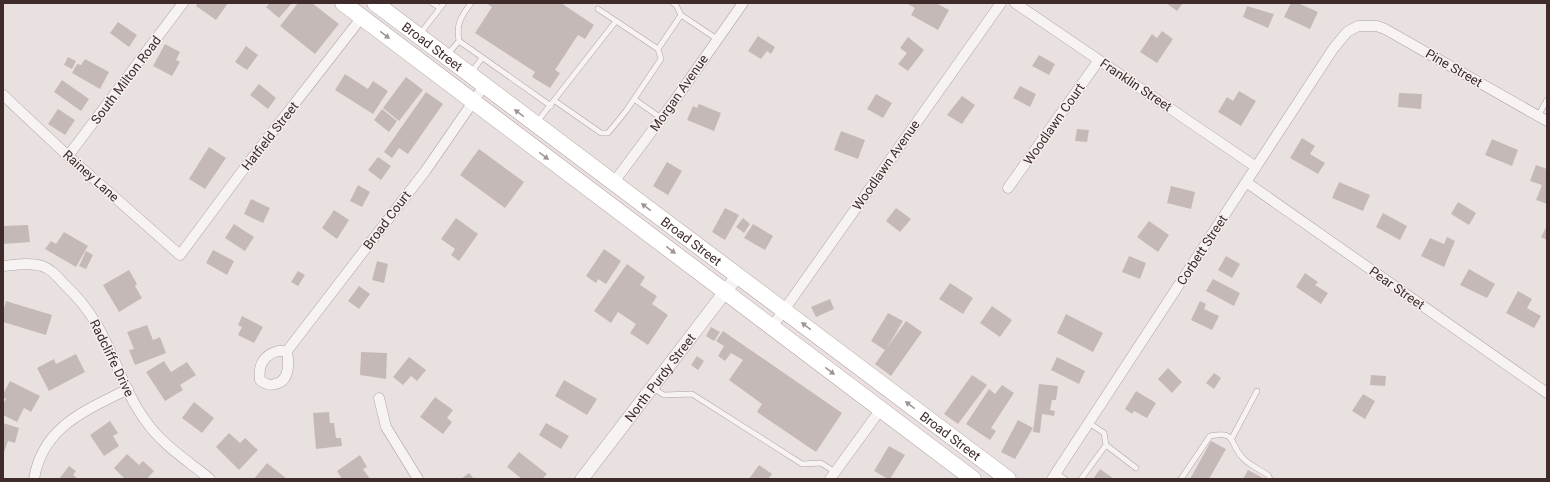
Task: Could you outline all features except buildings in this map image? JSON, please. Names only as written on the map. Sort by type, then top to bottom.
[{"type":"main road","name":"Broad Street","points":[[343,3],[973,479]]},
{"type":"main road","name":"Broad Street","points":[[381,5],[418,37],[614,182],[1008,479]]},
{"type":"street","name":"South Milton Road","points":[[68,156],[183,3]]},
{"type":"street","name":"Morgan Avenue","points":[[614,182],[742,3]]},
{"type":"street","name":"Woodlawn Avenue","points":[[772,326],[1001,3]]},
{"type":"street","name":"Franklin Street","points":[[1015,3],[1256,166]]},
{"type":"street","name":"Hatfield Street","points":[[180,255],[246,166],[362,17]]},
{"type":"street","name":"Pine Street","points":[[1358,26],[1377,26],[1385,29],[1543,118]]},
{"type":"street","name":"Corbett Street","points":[[1054,476],[1333,49],[1348,32],[1358,26]]},
{"type":"street","name":"Woodlawn Court","points":[[1008,188],[1099,60]]},
{"type":"street","name":"Broad Court","points":[[287,351],[426,170],[484,86]]},
{"type":"street","name":"Rainey Lane","points":[[3,95],[68,156],[180,255]]},
{"type":"street","name":"Pear Street","points":[[1246,182],[1547,394]]},
{"type":"street","name":"Radcliffe Drive","points":[[3,266],[33,264],[42,266],[52,271],[81,300],[98,325],[136,407],[146,421],[156,433],[210,479]]},
{"type":"street","name":"North Purdy Street","points":[[582,479],[738,275]]},
{"type":"street","points":[[34,479],[40,458],[50,441],[61,428],[74,418],[128,389]]},
{"type":"street","points":[[379,398],[386,427],[418,479]]},
{"type":"street","points":[[833,475],[881,410]]},
{"type":"lane","points":[[432,3],[440,8]]},
{"type":"lane","points":[[418,37],[444,3]]},
{"type":"lane","points":[[471,3],[459,20],[457,30],[459,41],[551,106]]},
{"type":"lane","points":[[673,3],[676,5],[681,15],[717,39]]},
{"type":"lane","points":[[555,101],[601,133],[608,133],[634,99],[661,59],[658,49],[598,9]]},
{"type":"lane","points":[[658,49],[681,15]]},
{"type":"lane","points":[[536,125],[616,21]]},
{"type":"lane","points":[[445,57],[459,41]]},
{"type":"lane","points":[[470,76],[482,58]]},
{"type":"lane","points":[[634,99],[661,118]]},
{"type":"lane","points":[[1543,118],[1547,100]]},
{"type":"lane","points":[[652,387],[664,395],[692,394],[802,464],[821,463],[833,475]]},
{"type":"lane","points":[[1232,438],[1257,391]]},
{"type":"lane","points":[[1082,479],[1106,446],[1104,433],[1089,422]]},
{"type":"lane","points":[[1181,479],[1210,436],[1222,434],[1232,438],[1242,458],[1268,475],[1270,479]]},
{"type":"lane","points":[[1106,446],[1136,468]]},
{"type":"lane","points":[[1054,476],[1065,479]]}]
